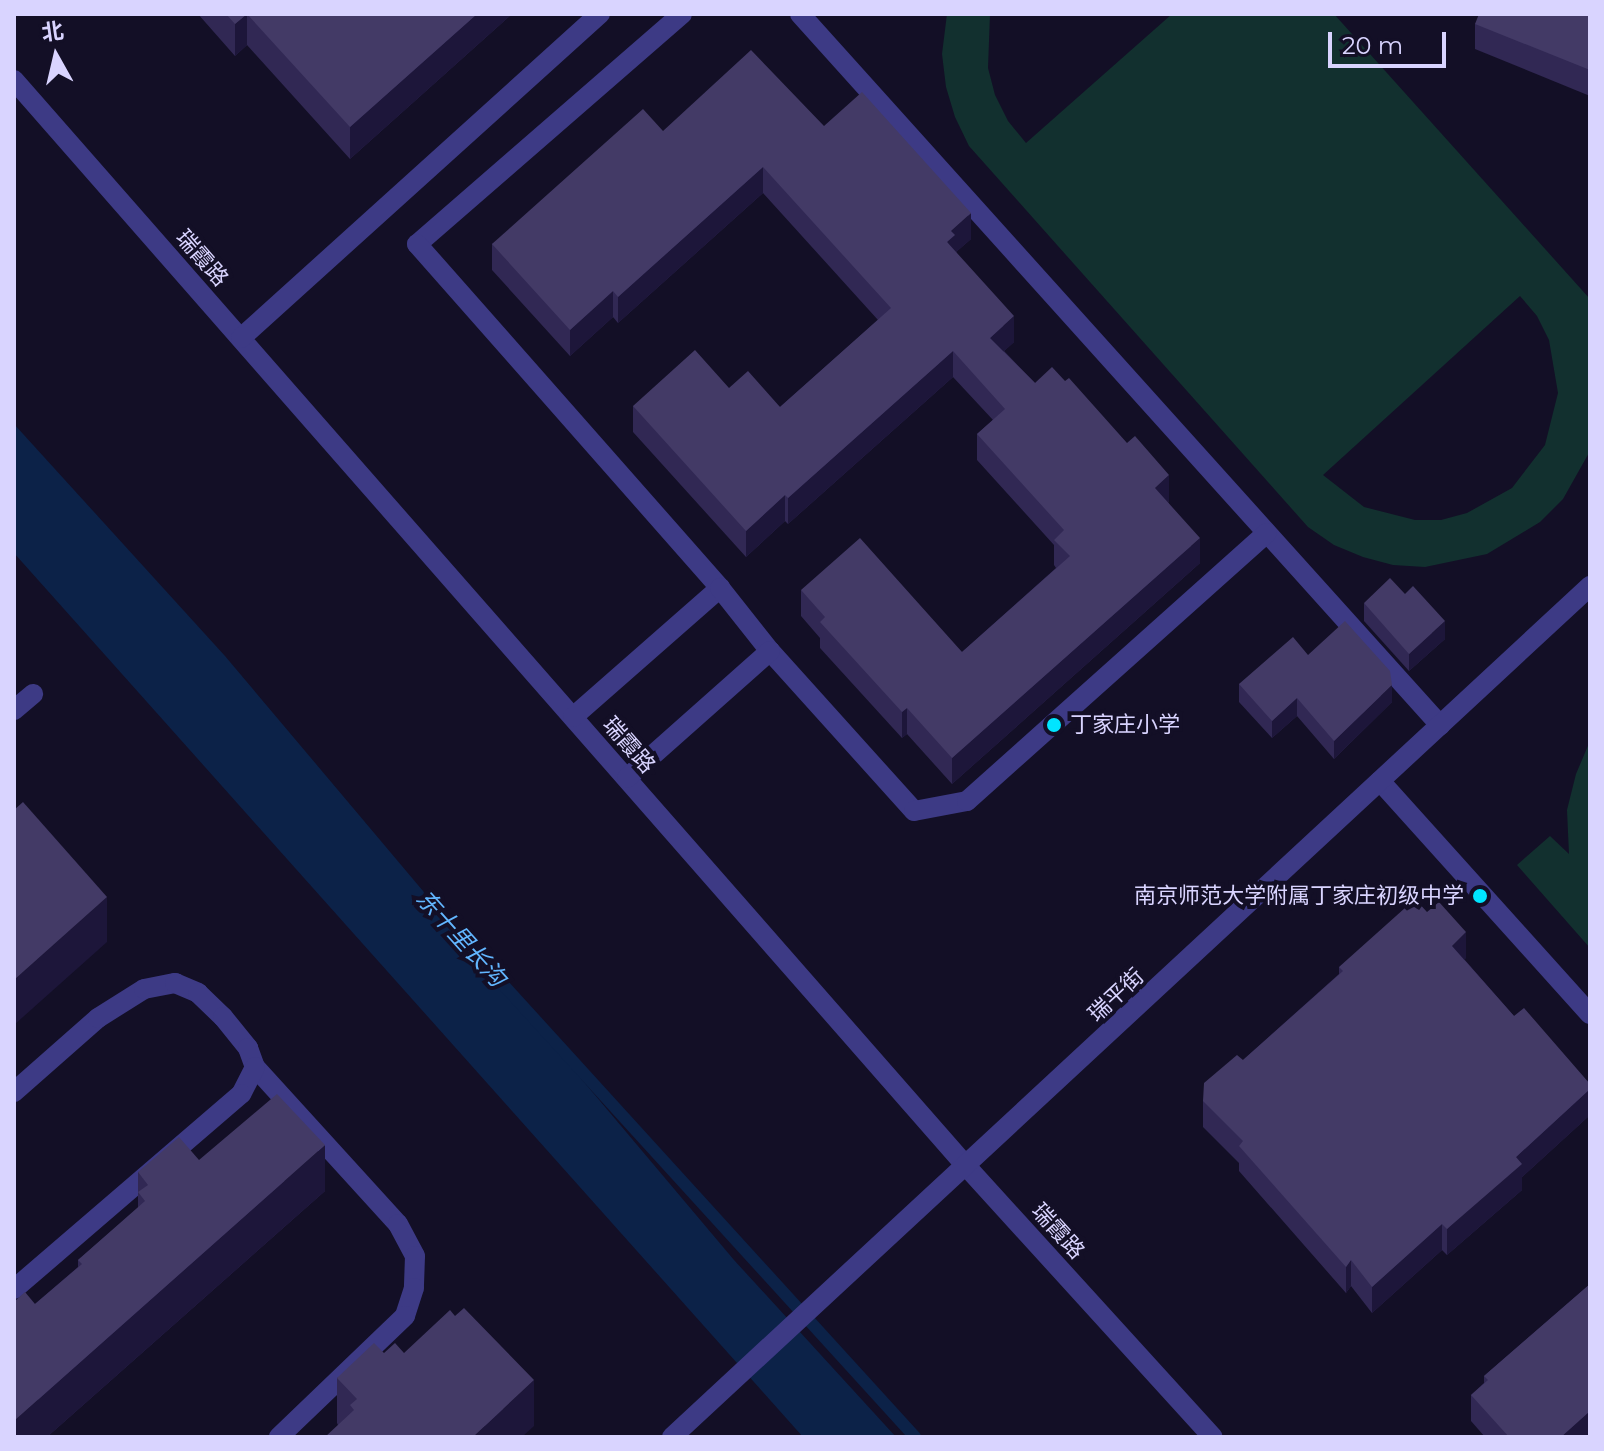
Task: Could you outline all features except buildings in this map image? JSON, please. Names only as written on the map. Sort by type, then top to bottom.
[{"type":"street","points":[[241,338],[600,14]]},
{"type":"street","points":[[682,14],[417,244],[720,588],[770,651],[914,811],[967,801],[1267,533]]},
{"type":"street","points":[[800,14],[1440,725]]},
{"type":"street","name":"瑞霞路","points":[[14,80],[967,1167],[1213,1437]]},
{"type":"street","name":"瑞平街","points":[[672,1437],[967,1167],[1590,586]]},
{"type":"street","points":[[573,717],[720,588]]},
{"type":"street","points":[[627,778],[770,651]]},
{"type":"street","points":[[14,710],[33,694]]},
{"type":"street","points":[[1380,781],[1590,1014]]},
{"type":"street","points":[[14,1092],[98,1018],[144,989],[175,983],[198,993],[223,1017],[248,1048],[255,1067],[398,1224],[415,1256],[414,1288],[405,1316],[279,1437]]},
{"type":"street","points":[[14,1289],[241,1094],[255,1067]]},
{"type":"green space","points":[[947,14],[990,14],[988,68],[995,95],[1008,121],[1026,143],[1172,14],[1334,14],[1590,299],[1590,451],[1563,499],[1540,522],[1487,554],[1425,567],[1393,565],[1363,557],[1334,545],[1308,527],[969,146],[955,117],[946,87],[942,54]],"holes":[[[1520,296],[1537,316],[1549,340],[1558,393],[1545,445],[1512,488],[1467,513],[1441,520],[1415,520],[1364,507],[1323,475]]]},
{"type":"green space","points":[[1590,741],[1590,948],[1517,865],[1550,836],[1569,854],[1567,810],[1576,774]]},
{"type":"water","points":[[14,424],[225,656],[734,1260],[896,1437],[803,1437],[14,553]]},
{"type":"waterway","name":"东十里长沟","points":[[478,957],[915,1437]]},
{"type":"place","name":"丁家庄小学","points":[[1054,725]]},
{"type":"place","name":"南京师范大学附属丁家庄初级中学","points":[[1480,896]]}]
